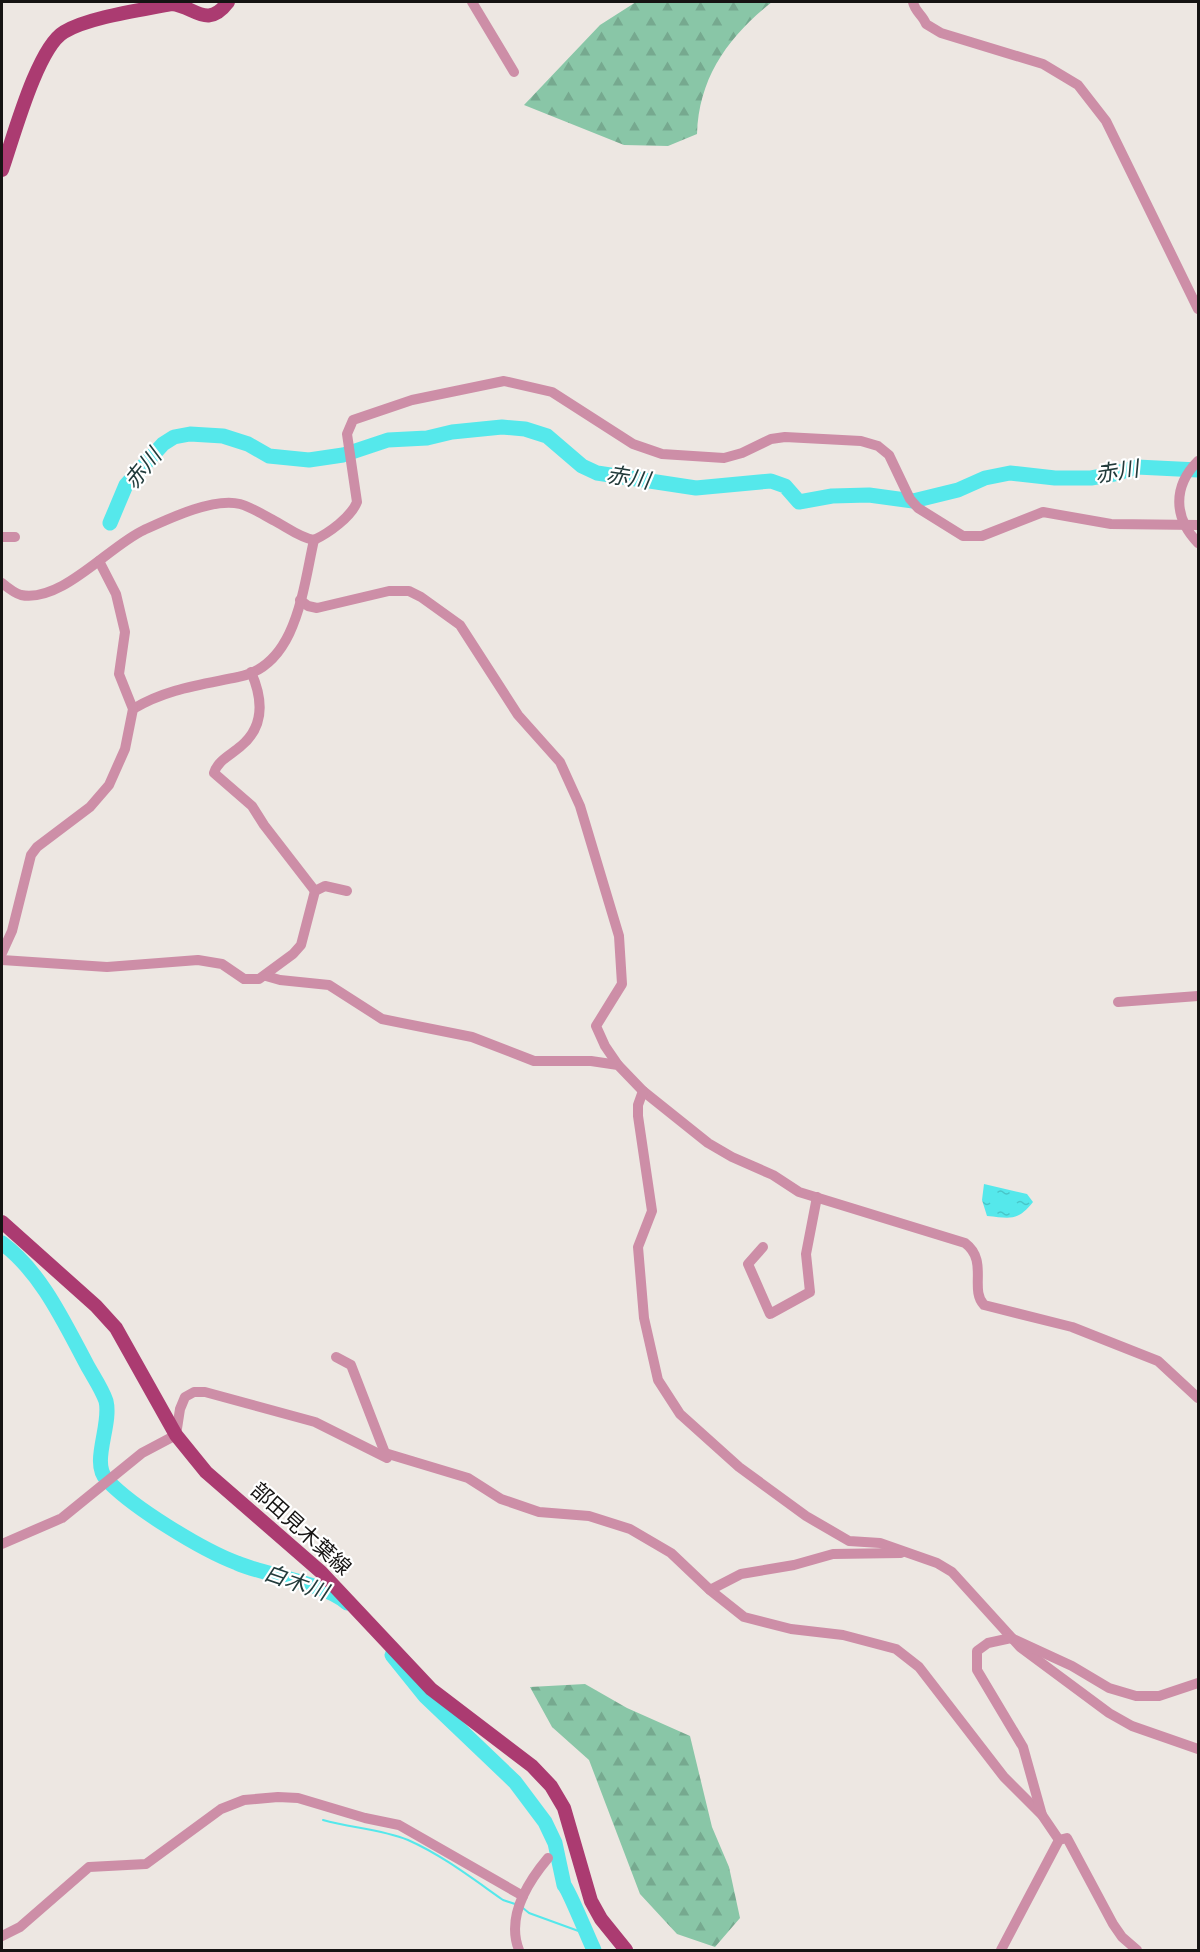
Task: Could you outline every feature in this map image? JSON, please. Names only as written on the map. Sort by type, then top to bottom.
[{"type":"main road","points":[[2,170],[35,76],[53,42],[62,33],[77,26],[172,4],[180,5],[200,16],[207,16],[228,2]]},
{"type":"main road","name":"部田見木葉線","points":[[2,1222],[96,1306],[116,1328],[176,1435],[206,1472],[321,1572],[431,1689],[532,1766],[551,1786],[564,1808],[591,1901],[601,1919],[626,1950]]},
{"type":"street","points":[[472,2],[514,72]]},
{"type":"street","points":[[914,2],[914,9],[924,18],[926,24],[941,33],[1043,64],[1078,85],[1106,122],[1198,309]]},
{"type":"street","points":[[133,709],[162,693],[251,672],[277,655],[286,639],[300,600],[314,540],[350,513],[357,502],[346,434],[353,420],[421,397],[504,381],[552,392],[633,444],[662,454],[724,458],[742,453],[771,439],[785,437],[868,442],[878,446],[889,455],[904,492],[918,508],[963,536],[982,536],[1043,512],[1111,524],[1198,525]]},
{"type":"street","points":[[1198,461],[1189,470],[1180,489],[1178,510],[1198,543]]},
{"type":"street","points":[[2,583],[20,595],[34,596],[63,584],[99,561],[122,542],[142,531],[184,514],[229,502],[251,508],[314,540]]},
{"type":"street","points":[[2,537],[15,537]]},
{"type":"street","points":[[2,953],[12,931],[31,855],[37,847],[90,807],[109,785],[125,749],[133,709],[119,674],[125,632],[116,594],[99,561]]},
{"type":"street","points":[[300,600],[308,606],[317,608],[390,591],[409,591],[421,597],[460,625],[518,715],[560,762],[580,806],[616,922],[622,984],[596,1026],[605,1046],[618,1065],[643,1091],[708,1143],[732,1157],[773,1175],[799,1192],[958,1239],[971,1248],[977,1260],[978,1296],[984,1305],[1072,1327],[1158,1361],[1198,1398]]},
{"type":"street","points":[[251,672],[261,703],[260,716],[243,745],[224,759],[214,773],[252,806],[315,891]]},
{"type":"street","points":[[266,976],[293,954],[303,940],[308,911],[315,891],[325,886],[347,891]]},
{"type":"street","points":[[2,960],[107,968],[198,960],[222,964],[244,979],[266,976],[280,980],[329,985],[382,1019],[472,1038],[534,1061],[591,1061],[618,1065]]},
{"type":"street","points":[[1118,1002],[1198,996]]},
{"type":"street","points":[[643,1091],[638,1106],[638,1116],[652,1211],[639,1240],[639,1277],[650,1355],[667,1398],[712,1444],[806,1516],[849,1540],[880,1543],[952,1572],[1011,1638],[1053,1674],[1132,1726],[1198,1749]]},
{"type":"street","points":[[763,1247],[748,1264],[770,1314],[810,1292],[806,1254],[817,1197]]},
{"type":"street","points":[[2,1544],[62,1518],[142,1453],[176,1435],[185,1397],[194,1392],[206,1392],[269,1412],[295,1415],[387,1458],[351,1365],[336,1357]]},
{"type":"street","points":[[385,1453],[468,1478],[501,1499],[539,1512],[590,1516],[630,1528],[671,1553],[710,1590],[744,1617],[765,1624],[843,1635],[896,1649],[919,1668],[1004,1777],[1042,1815],[1059,1840]]},
{"type":"street","points":[[710,1590],[741,1574],[794,1565],[833,1554],[906,1552]]},
{"type":"street","points":[[1042,1815],[1023,1747],[977,1670],[975,1663],[977,1651],[988,1643],[1011,1638],[1072,1666],[1109,1688],[1136,1696],[1159,1696],[1198,1683]]},
{"type":"street","points":[[2,1936],[21,1926],[89,1867],[146,1863],[221,1809],[244,1800],[298,1798],[365,1818],[399,1825],[523,1896]]},
{"type":"street","points":[[1001,1950],[1059,1840],[1067,1838],[1113,1924],[1122,1937],[1137,1950]]},
{"type":"street","points":[[519,1950],[516,1942],[516,1921],[523,1896],[548,1858]]},
{"type":"green space","points":[[636,2],[772,2],[742,29],[719,60],[703,94],[697,134],[668,146],[624,145],[524,105],[600,25]]},
{"type":"green space","points":[[585,1684],[627,1708],[690,1736],[712,1827],[729,1867],[740,1918],[715,1947],[677,1934],[640,1894],[589,1760],[552,1727],[530,1687]]},
{"type":"water","points":[[984,1184],[1027,1194],[1033,1202],[1017,1216],[987,1216],[982,1200]]},
{"type":"waterway","name":"赤川","points":[[110,523],[126,485],[163,444],[174,437],[190,434],[223,436],[248,444],[269,456],[309,460],[343,455],[388,440],[427,438],[452,432],[502,427],[525,429],[547,436],[582,466],[597,473],[696,488],[771,481],[785,486],[799,502],[832,496],[869,495],[913,501],[958,490],[985,478],[1010,473],[1055,478],[1091,478],[1137,467],[1198,470]]},
{"type":"waterway","name":"白木川","points":[[2,1243],[16,1255],[40,1283],[70,1332],[104,1396],[107,1411],[101,1464],[102,1473],[107,1480],[150,1515],[222,1557],[249,1568],[325,1590],[347,1603]]},
{"type":"waterway","name":"白木川","points":[[392,1655],[425,1696],[515,1782],[545,1822],[555,1843],[564,1885],[594,1950]]},
{"type":"waterway","points":[[323,1820],[387,1833],[408,1840],[445,1860],[503,1900],[515,1904]]},
{"type":"waterway","points":[[523,1908],[529,1913],[584,1933]]}]
